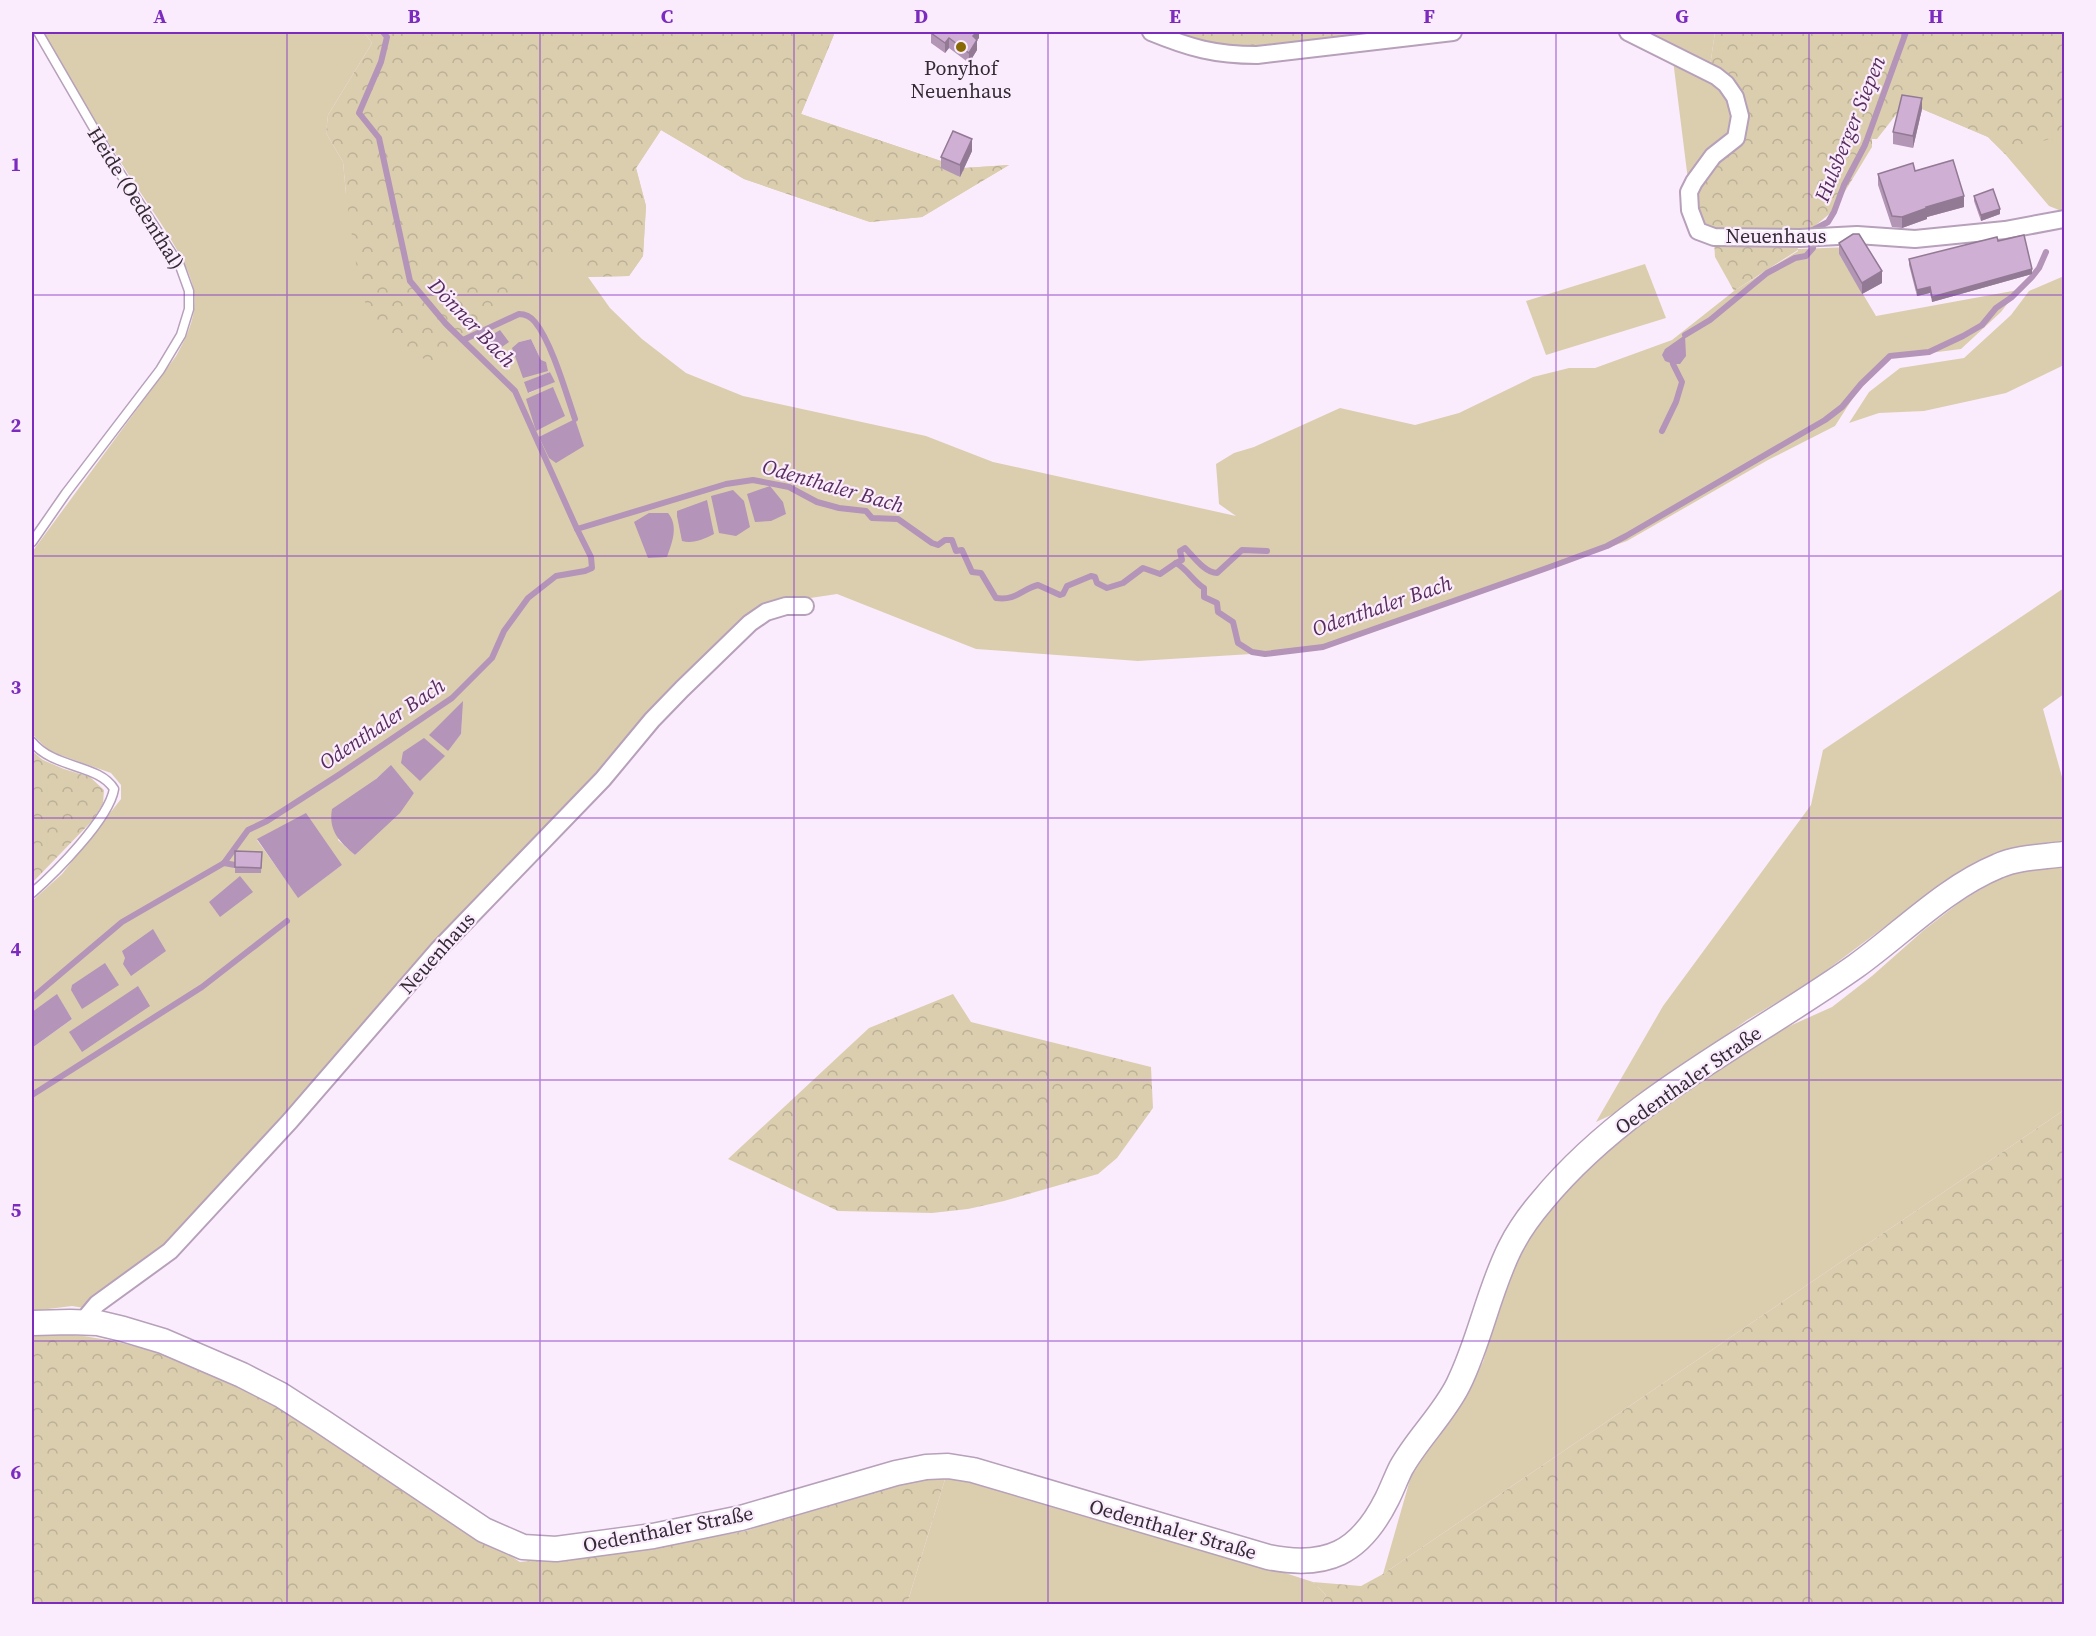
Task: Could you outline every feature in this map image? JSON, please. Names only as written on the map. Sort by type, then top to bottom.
[{"type":"main road","name":"Oedenthaler Straße","points":[[32,1323],[82,1322],[106,1325],[163,1341],[242,1375],[281,1395],[484,1530],[523,1546],[556,1549],[699,1528],[741,1518],[886,1475],[926,1467],[948,1466],[973,1470],[1268,1557],[1301,1562],[1333,1557],[1350,1547],[1376,1518],[1402,1467],[1457,1387],[1470,1358],[1510,1247],[1541,1202],[1577,1164],[1643,1107],[1683,1078],[1838,979],[1928,910],[1976,877],[2001,864],[2064,854]]},
{"type":"street","points":[[1151,32],[1199,50],[1237,55],[1257,55],[1453,32]]},
{"type":"street","name":"Neuenhaus","points":[[1628,32],[1716,76],[1726,84],[1735,97],[1740,116],[1736,138],[1713,156],[1689,192],[1690,210],[1698,231],[1714,237],[1800,238],[1857,235],[1915,239],[2005,230],[2064,219]]},
{"type":"street","name":"Neuenhaus","points":[[82,1322],[97,1304],[170,1251],[290,1121],[438,950],[603,779],[652,720],[682,689],[758,617],[786,606],[805,606]]},
{"type":"lane","name":"Heide (Oedenthal)","points":[[32,542],[48,517],[170,354],[186,323],[189,291],[180,266],[118,171],[38,32]]},
{"type":"lane","points":[[32,742],[47,756],[104,777],[114,789],[113,797],[92,830],[32,893]]},
{"type":"green space","points":[[43,32],[364,32],[372,43],[328,115],[326,133],[343,162],[346,194],[389,32],[835,32],[801,114],[944,162],[959,177],[964,168],[1009,165],[922,217],[870,222],[744,179],[661,130],[636,168],[646,206],[643,256],[629,276],[588,277],[610,308],[642,339],[686,373],[743,396],[926,436],[993,462],[1236,516],[1219,504],[1216,464],[1234,453],[1254,447],[1340,408],[1415,425],[1459,413],[1533,377],[1569,368],[1595,368],[1672,340],[1734,291],[1798,249],[1851,247],[1839,254],[1876,316],[2018,290],[2001,312],[1961,349],[1891,358],[1862,384],[1835,426],[1768,460],[1627,541],[1319,650],[1138,661],[976,649],[837,594],[804,599],[784,598],[649,718],[167,1249],[84,1308],[72,1306],[32,1311],[32,1048],[72,1019],[57,995],[32,1012],[32,901],[62,874],[121,799],[121,785],[111,773],[49,751],[32,734],[32,552],[176,356],[190,326],[195,301],[191,280],[177,250],[130,177]],"holes":[[[531,339],[541,360],[519,342]],[[550,372],[554,382],[529,393],[525,382]],[[462,702],[461,734],[447,751]],[[391,766],[414,793],[355,855],[338,840],[376,779]],[[257,840],[342,865],[298,897]]]},
{"type":"green space","points":[[364,32],[835,32],[801,114],[944,162],[959,177],[964,168],[1009,165],[922,217],[870,222],[744,179],[661,130],[636,168],[646,206],[643,256],[629,276],[588,277],[564,247],[443,358],[431,361],[416,356],[391,342],[363,299],[355,258],[343,162],[326,133],[328,115],[372,43]]},
{"type":"green space","points":[[1169,32],[1414,32],[1223,48]]},
{"type":"green space","points":[[1642,32],[1715,32],[1710,66]]},
{"type":"green space","points":[[1715,32],[2064,32],[2064,134],[2005,154],[1988,137],[1922,109],[1902,107],[1877,139],[1872,139],[1872,147],[1833,211],[1810,230],[1724,234],[1706,228],[1699,221],[1696,193],[1745,127],[1710,66]]},
{"type":"green space","points":[[2064,32],[2064,212],[2049,206],[1988,137],[1922,109]]},
{"type":"green space","points":[[1673,60],[1713,78],[1730,98],[1735,116],[1731,132],[1688,180]]},
{"type":"green space","points":[[1714,240],[1797,243],[1798,250],[1734,291],[1715,257]]},
{"type":"green space","points":[[1645,264],[1666,318],[1546,355],[1526,301]]},
{"type":"green space","points":[[2064,276],[2064,365],[2006,393],[1924,411],[1879,413],[1849,423],[1869,392],[1900,368],[1964,358],[2011,315],[2029,291]]},
{"type":"green space","points":[[2064,588],[2064,694],[2043,709],[2064,784],[2064,842],[1996,854],[1949,879],[1808,984],[1747,1020],[1622,1110],[1596,1122],[1663,1006],[1811,805],[1823,750]]},
{"type":"green space","points":[[32,751],[43,760],[90,777],[104,790],[103,804],[92,821],[32,883]]},
{"type":"green space","points":[[2064,865],[2064,1110],[1383,1574],[1413,1469],[1448,1422],[1483,1362],[1506,1287],[1521,1251],[1546,1209],[1632,1124],[1765,1037],[1832,1007],[1960,902],[2006,874]]},
{"type":"green space","points":[[953,994],[971,1022],[1151,1067],[1153,1108],[1117,1158],[1098,1174],[1004,1201],[968,1209],[932,1213],[838,1211],[728,1159],[869,1028]]},
{"type":"green space","points":[[2064,1110],[2064,1604],[1321,1604],[1326,1595],[1313,1582],[1361,1586],[1383,1574]]},
{"type":"green space","points":[[32,1334],[73,1335],[127,1344],[179,1360],[254,1392],[278,1404],[520,1562],[676,1543],[746,1531],[867,1491],[928,1477],[946,1476],[907,1604],[32,1604]]},
{"type":"green space","points":[[946,1476],[1279,1571],[1313,1582],[1326,1595],[1321,1604],[907,1604]]},
{"type":"shaded area","points":[[500,330],[509,342],[499,349],[500,354],[493,358],[482,341]]},
{"type":"shaded area","points":[[1685,335],[1686,356],[1680,364],[1665,361],[1662,355],[1665,349]]},
{"type":"shaded area","points":[[531,339],[541,360],[546,362],[548,371],[523,378],[512,348],[519,342]]},
{"type":"shaded area","points":[[550,372],[555,382],[528,393],[524,382]]},
{"type":"shaded area","points":[[553,387],[565,416],[536,431],[526,399]]},
{"type":"shaded area","points":[[575,419],[584,446],[556,463],[549,458],[539,437]]},
{"type":"shaded area","points":[[770,486],[783,502],[786,514],[771,521],[755,522],[747,494]]},
{"type":"shaded area","points":[[733,490],[744,501],[750,527],[736,536],[719,533],[711,496]]},
{"type":"shaded area","points":[[707,500],[714,534],[694,541],[682,541],[677,511]]},
{"type":"shaded area","points":[[649,513],[668,513],[671,518],[674,529],[667,557],[648,558],[634,522]]},
{"type":"shaded area","points":[[463,701],[461,734],[448,751],[429,735]]},
{"type":"shaded area","points":[[424,738],[445,756],[420,781],[401,763],[403,752]]},
{"type":"shaded area","points":[[391,765],[414,793],[400,813],[355,855],[336,835],[332,824],[332,809],[376,779]]},
{"type":"shaded area","points":[[306,813],[342,865],[298,898],[257,839]]},
{"type":"shaded area","points":[[240,876],[253,892],[220,917],[209,902]]},
{"type":"shaded area","points":[[153,929],[166,951],[131,976],[123,964],[125,958],[122,951]]},
{"type":"shaded area","points":[[105,963],[119,985],[82,1009],[71,990],[72,985]]},
{"type":"shaded area","points":[[138,986],[150,1006],[82,1052],[69,1032]]},
{"type":"shaded area","points":[[57,994],[72,1019],[32,1048],[32,1012]]},
{"type":"building","points":[[932,32],[977,32],[973,36],[977,40],[969,53],[949,38],[945,43]]},
{"type":"building","points":[[1902,95],[1922,98],[1913,136],[1893,132]]},
{"type":"building","points":[[953,131],[972,139],[960,165],[941,157]]},
{"type":"building","points":[[1953,160],[1964,196],[1902,217],[1892,216],[1878,174],[1913,163],[1915,171]]},
{"type":"building","points":[[1993,189],[2000,209],[1981,215],[1974,196]]},
{"type":"building","points":[[1853,234],[1859,234],[1882,271],[1862,283],[1839,243]]},
{"type":"building","points":[[2024,235],[2032,269],[1932,297],[1930,287],[1917,290],[1909,259],[1997,237],[1998,241]]},
{"type":"building","points":[[235,851],[262,852],[261,868],[235,867]]},
{"type":"waterway","name":"Dönner Bach","points":[[383,32],[387,37],[381,62],[359,113],[379,138],[410,281],[446,324],[515,391],[577,529]]},
{"type":"waterway","name":"Hulsberger Siepen","points":[[1813,230],[1828,222],[1834,212],[1844,185],[1865,145],[1906,32]]},
{"type":"waterway","name":"Hulsberger Siepen","points":[[1685,335],[1710,320],[1767,273],[1795,258],[1806,256],[1813,248]]},
{"type":"waterway","name":"Odenthaler Bach","points":[[32,998],[122,922],[224,863],[248,830],[267,821],[340,774],[452,698],[492,658],[504,631],[528,598],[556,576],[592,568],[591,557],[577,529],[726,484],[753,480],[789,487],[817,502],[839,508],[866,511],[872,518],[898,519],[938,545],[945,540],[952,540],[956,551],[962,550],[972,572],[981,573],[996,598],[1009,598],[1038,585],[1060,595],[1067,586],[1091,576],[1095,577],[1097,583],[1107,588],[1123,583],[1143,568],[1160,574],[1176,563],[1204,588],[1204,597],[1217,603],[1218,612],[1233,622],[1238,643],[1252,652],[1265,654],[1323,647],[1547,568],[1607,546],[1626,536],[1825,420],[1842,407],[1861,384],[1890,356],[1929,352],[1982,325],[1996,308],[2012,297],[2032,277],[2046,252]]},
{"type":"waterway","points":[[463,340],[519,314],[530,317],[547,342],[575,419]]},
{"type":"waterway","name":"Hulsberger Siepen","points":[[1662,431],[1676,402],[1682,382],[1673,364]]},
{"type":"waterway","points":[[1176,563],[1182,560],[1180,551],[1185,548],[1204,567],[1217,573],[1242,550],[1267,551]]},
{"type":"waterway","points":[[224,863],[235,865]]},
{"type":"waterway","points":[[32,1095],[202,987],[287,921]]},
{"type":"place","name":"Ponyhof Neuenhaus","points":[[961,47]]}]
